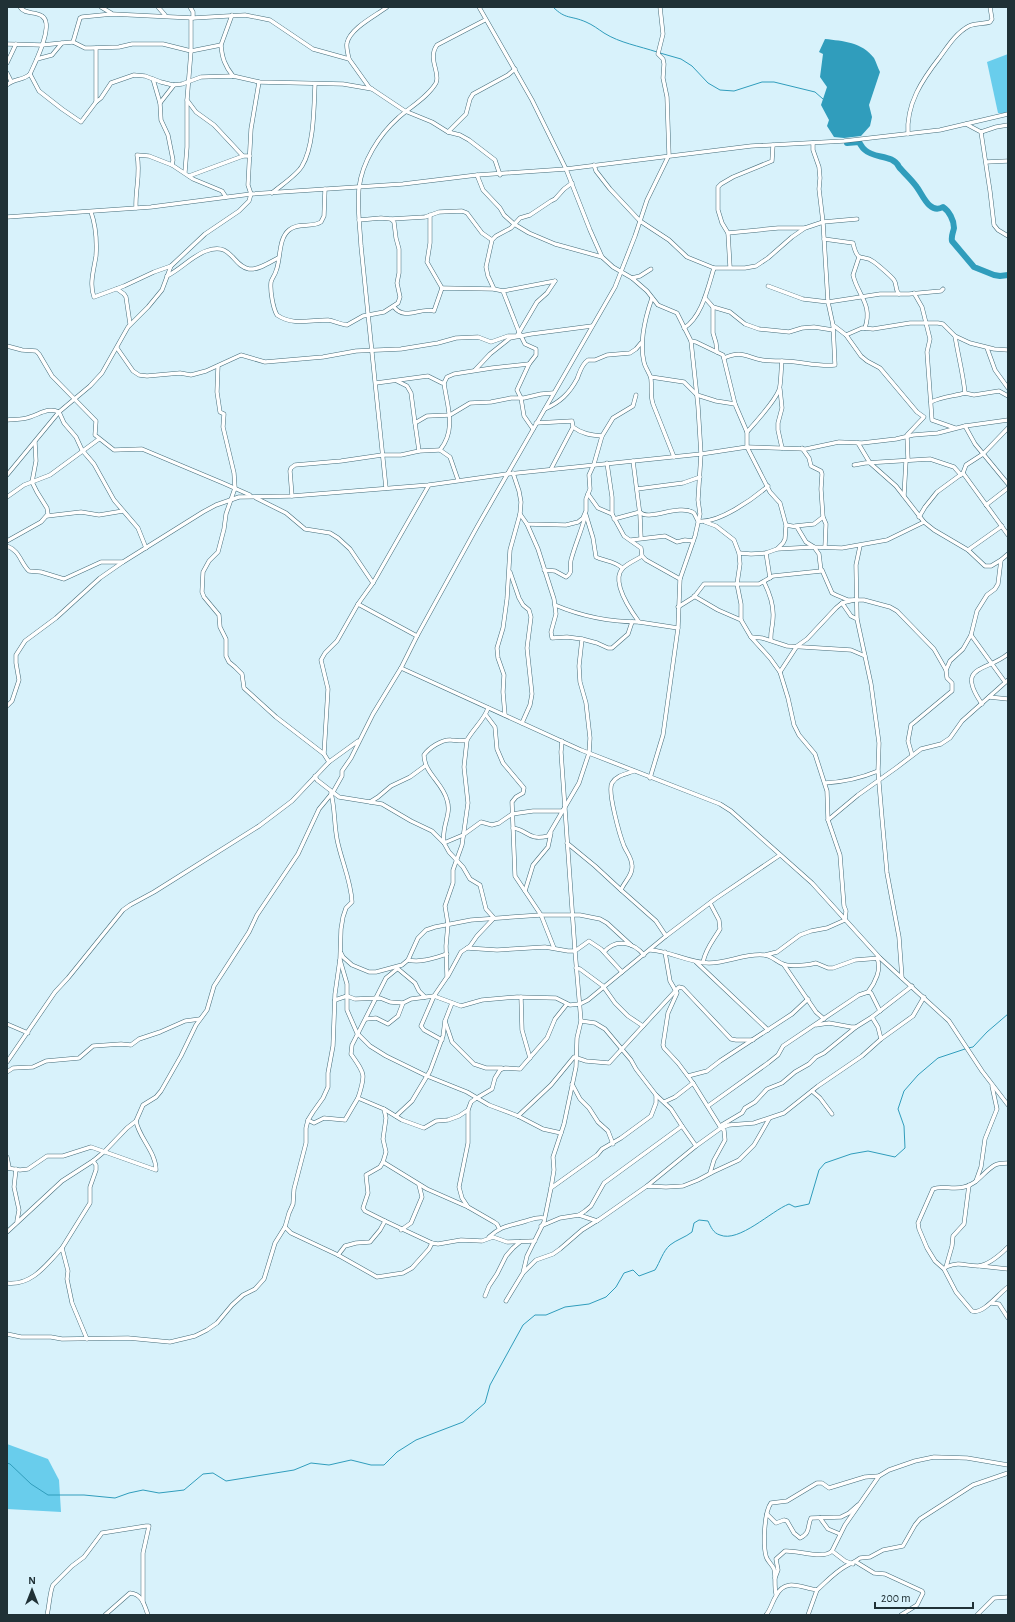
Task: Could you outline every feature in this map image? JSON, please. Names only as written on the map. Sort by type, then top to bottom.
[{"type":"street","points":[[7,85],[11,81],[27,77],[30,74],[42,45],[46,29],[45,18],[41,15],[28,13],[20,7]]},
{"type":"street","points":[[101,7],[112,14]]},
{"type":"street","points":[[158,7],[165,16]]},
{"type":"street","points":[[185,172],[187,147],[187,100],[193,12],[190,7]]},
{"type":"street","points":[[387,7],[366,20],[347,42],[349,59],[373,90],[406,111],[432,122],[448,132],[460,135],[469,140],[495,160],[500,175]]},
{"type":"street","points":[[479,7],[485,20],[515,69],[566,169],[602,257],[613,267],[632,278],[658,305],[677,313],[691,341],[701,454],[698,500],[700,514],[693,541],[680,579],[678,628],[663,735],[650,778]]},
{"type":"street","points":[[7,1232],[62,1181],[105,1151],[136,1120],[143,1105],[156,1097],[161,1091],[206,1010],[214,986],[249,932],[261,909],[298,854],[319,809],[342,776],[342,771],[351,758],[380,701],[401,668],[506,474],[615,287],[647,200],[669,156],[667,97],[663,78],[664,64],[663,59],[658,54],[663,34],[660,7]]},
{"type":"street","points":[[908,134],[909,110],[915,94],[927,73],[946,48],[963,30],[970,26],[990,22],[992,19],[990,7]]},
{"type":"street","points":[[73,42],[81,17],[112,14],[192,18],[245,15],[270,20],[313,49],[349,59]]},
{"type":"street","points":[[232,15],[222,45],[222,56],[233,76]]},
{"type":"street","points":[[386,488],[359,220],[359,188],[367,162],[380,137],[406,111],[422,98],[436,82],[437,78],[433,54],[437,45],[485,20]]},
{"type":"street","points":[[7,44],[42,45],[73,42],[85,48],[96,48],[118,47],[132,44],[163,44],[191,51],[222,45]]},
{"type":"street","points":[[37,59],[52,55],[62,43]]},
{"type":"street","points":[[7,63],[16,44]]},
{"type":"street","points":[[96,48],[96,102]]},
{"type":"street","points":[[448,132],[466,114],[470,99],[474,94],[506,76],[515,69]]},
{"type":"street","points":[[7,73],[11,81]]},
{"type":"street","points":[[30,74],[39,91],[62,110],[81,122],[112,82],[117,82],[134,75],[142,75],[174,85],[182,84],[201,77],[233,76],[259,82],[343,84],[373,90]]},
{"type":"street","points":[[153,79],[160,103],[162,120],[168,135],[173,157],[172,165]]},
{"type":"street","points":[[91,212],[95,222],[96,236],[92,276],[93,295],[95,297],[171,266],[205,234],[244,207],[249,201],[251,194],[248,185],[251,129],[259,82]]},
{"type":"street","points":[[272,193],[300,169],[307,157],[314,117],[315,84]]},
{"type":"street","points":[[160,103],[174,85]]},
{"type":"street","points":[[187,100],[196,112],[214,125],[243,156]]},
{"type":"street","points":[[7,217],[136,208],[251,194],[359,188],[436,181],[477,175],[500,175],[566,169],[773,145],[813,143],[908,134],[949,128],[1008,114]]},
{"type":"street","points":[[966,124],[980,132],[1008,125]]},
{"type":"street","points":[[980,132],[986,162],[994,225],[998,230],[1008,236]]},
{"type":"street","points":[[724,358],[738,353],[761,360],[798,362],[824,366],[834,365],[833,325],[828,302],[823,222],[819,189],[819,167],[813,150],[813,143]]},
{"type":"street","points":[[730,267],[728,233],[722,223],[718,210],[718,187],[733,178],[772,161],[774,158],[773,145]]},
{"type":"street","points":[[136,208],[137,179],[140,171],[137,155],[149,156],[172,165],[185,172],[193,179],[222,192],[226,197]]},
{"type":"street","points":[[189,176],[243,156],[250,156]]},
{"type":"street","points":[[986,162],[1008,161]]},
{"type":"street","points":[[594,165],[596,171],[610,189],[640,221],[669,240],[687,257],[714,268],[745,268],[759,265],[792,237],[806,228],[823,222],[857,219]]},
{"type":"street","points":[[477,175],[483,190],[500,208],[504,216],[514,224],[555,244],[602,257]]},
{"type":"street","points":[[494,289],[486,268],[492,240],[520,218],[530,215],[555,199],[572,183]]},
{"type":"street","points":[[325,189],[324,216],[321,222],[293,228],[288,231],[285,236],[278,258],[276,271],[271,282],[275,312],[281,318],[302,322],[330,320],[347,325],[368,315],[384,312],[394,307],[398,303],[400,297],[397,283],[399,273],[399,249],[394,222],[391,219]]},
{"type":"street","points":[[359,220],[424,217],[454,211],[467,214],[482,233],[492,240]]},
{"type":"street","points":[[394,307],[404,314],[425,310],[434,312],[442,288],[427,262],[430,243],[430,215]]},
{"type":"street","points":[[728,233],[778,228],[806,228]]},
{"type":"street","points":[[824,239],[853,243],[856,254],[859,257],[873,261],[892,278],[896,291],[899,294]]},
{"type":"street","points":[[167,276],[206,251],[213,249],[229,252],[241,265],[250,269],[258,268],[278,258]]},
{"type":"street","points":[[859,257],[853,275],[866,304],[867,321],[865,328]]},
{"type":"street","points":[[7,475],[59,412],[102,373],[130,324],[158,296],[171,266]]},
{"type":"street","points":[[684,328],[694,318],[705,298],[714,268]]},
{"type":"street","points":[[632,278],[640,276],[651,269]]},
{"type":"street","points":[[442,288],[494,289],[503,291],[555,282],[547,293],[537,302],[519,335],[510,338],[490,354],[475,370]]},
{"type":"street","points":[[768,286],[803,299],[828,302],[863,296],[914,294],[941,291],[943,289]]},
{"type":"street","points":[[117,289],[126,297],[130,324]]},
{"type":"street","points":[[503,291],[519,335],[525,344],[536,349],[536,355],[529,364],[517,390],[521,398],[524,416],[533,429]]},
{"type":"street","points":[[914,294],[922,307],[930,339],[927,352],[932,420]]},
{"type":"street","points":[[652,298],[647,311],[641,350],[644,365],[651,377],[651,397],[674,457]]},
{"type":"street","points":[[705,298],[713,307],[730,312],[745,324],[759,329],[789,332],[802,328],[814,327],[832,330]]},
{"type":"street","points":[[713,307],[713,333],[717,346],[717,352]]},
{"type":"street","points":[[846,335],[858,329],[865,328],[873,329],[910,323],[943,324],[956,336],[970,343],[987,348],[1008,350]]},
{"type":"street","points":[[833,325],[846,335],[861,356],[880,368],[917,412],[924,417],[956,428]]},
{"type":"street","points":[[117,348],[128,366],[139,376],[180,372],[191,374],[218,366],[241,355],[265,362],[323,357],[356,351],[413,347],[456,338],[478,337],[489,342],[508,336],[592,326]]},
{"type":"street","points":[[956,336],[958,357],[963,374],[965,393]]},
{"type":"street","points":[[691,341],[723,355],[735,404],[747,432],[747,447],[770,492],[780,503],[786,525],[785,539],[777,549]]},
{"type":"street","points":[[544,409],[561,401],[569,393],[583,365],[588,360],[630,353],[642,342]]},
{"type":"street","points":[[7,346],[36,352],[39,354],[52,376],[96,421],[95,432],[99,439],[114,450],[142,449],[235,488],[286,513],[307,530],[330,533],[350,549],[373,583]]},
{"type":"street","points":[[987,348],[995,370],[1008,388]]},
{"type":"street","points":[[782,361],[780,372],[782,408],[778,422],[778,430],[782,448]]},
{"type":"street","points":[[440,450],[448,436],[450,415],[444,383],[447,377],[450,375],[475,370],[529,364]]},
{"type":"street","points":[[218,366],[217,392],[219,410],[224,414],[223,427],[234,473],[235,488],[218,552],[203,572],[202,585],[204,597],[219,615],[220,626],[226,638],[226,656],[229,662],[236,666],[242,674],[244,688],[276,717],[324,754],[329,762]]},
{"type":"street","points":[[376,383],[428,376],[437,382],[444,383]]},
{"type":"street","points":[[651,377],[684,382],[696,395],[716,401],[735,404]]},
{"type":"street","points":[[397,381],[407,386],[411,393],[419,451]]},
{"type":"street","points":[[747,432],[758,420],[780,389]]},
{"type":"street","points":[[931,402],[939,398],[952,397],[965,393],[974,395],[999,391],[1008,396]]},
{"type":"street","points":[[415,423],[427,416],[450,415],[470,403],[491,402],[553,393]]},
{"type":"street","points":[[622,568],[619,565],[605,559],[596,557],[593,538],[586,514],[586,499],[590,489],[589,475],[594,464],[602,436],[613,418],[633,406],[636,395]]},
{"type":"street","points":[[7,420],[30,417],[53,410],[59,412],[64,423],[76,437],[82,450],[94,464],[108,492],[138,528],[146,548]]},
{"type":"street","points":[[904,496],[907,460],[907,434],[924,417]]},
{"type":"street","points":[[7,706],[12,701],[19,680],[16,655],[25,641],[56,618],[100,578],[203,512],[231,499],[292,496],[429,485],[513,473],[701,454],[747,447],[802,448],[839,442],[858,442],[938,433],[965,426],[1008,420]]},
{"type":"street","points":[[536,423],[572,421],[573,427],[551,469]]},
{"type":"street","points":[[965,426],[970,436],[983,454],[1008,484]]},
{"type":"street","points":[[573,427],[588,434],[602,436]]},
{"type":"street","points":[[919,517],[937,492],[962,474],[966,465],[983,454],[1008,428]]},
{"type":"street","points":[[7,497],[32,482],[50,475],[82,450],[89,447],[99,439]]},
{"type":"street","points":[[35,442],[36,461],[32,482],[47,508],[47,516]]},
{"type":"street","points":[[858,442],[870,463],[888,478],[904,496],[919,517],[934,530],[968,550],[985,566],[991,566],[1008,554]]},
{"type":"street","points":[[802,448],[809,458],[811,466],[821,471],[822,474],[821,489],[823,518],[826,524],[825,547]]},
{"type":"street","points":[[292,496],[290,471],[295,465],[342,462],[382,455],[401,455],[419,451],[440,450],[450,457],[458,480]]},
{"type":"street","points":[[854,465],[907,460],[936,460],[954,467],[962,474],[1008,535]]},
{"type":"street","points":[[633,461],[640,512],[641,538]]},
{"type":"street","points":[[607,463],[612,497],[612,514],[624,536],[641,548],[642,556],[654,565],[680,579]]},
{"type":"street","points":[[505,716],[503,692],[504,675],[498,658],[497,648],[503,628],[510,570],[510,550],[520,514],[521,502],[513,473]]},
{"type":"street","points":[[636,489],[683,483],[700,477]]},
{"type":"street","points":[[324,754],[328,689],[321,660],[337,641],[358,604],[373,583],[429,485]]},
{"type":"street","points":[[705,522],[744,505],[768,486]]},
{"type":"street","points":[[986,505],[1008,488]]},
{"type":"street","points":[[588,494],[597,506],[612,514]]},
{"type":"street","points":[[640,512],[647,516],[662,512],[685,510],[694,513],[698,521]]},
{"type":"street","points":[[7,541],[41,522],[47,516],[81,512],[98,515],[123,511]]},
{"type":"street","points":[[614,519],[640,512]]},
{"type":"street","points":[[520,514],[527,524],[538,549],[555,605],[556,614],[551,632],[552,638],[567,637],[582,639],[612,648],[628,634],[632,622]]},
{"type":"street","points":[[527,524],[566,524],[578,522],[586,514]]},
{"type":"street","points":[[544,570],[555,571],[566,577],[569,576],[571,573],[571,559],[586,514]]},
{"type":"street","points":[[786,525],[795,526],[814,524],[823,518]]},
{"type":"street","points":[[698,521],[716,526],[734,540],[740,553],[737,584],[741,604],[741,620],[751,637],[770,658],[780,672],[794,725],[799,735],[815,754],[827,791],[828,820],[840,855],[844,906],[846,911],[845,920]]},
{"type":"street","points":[[740,553],[766,553],[777,549],[814,547],[842,548],[860,546],[887,540],[924,522]]},
{"type":"street","points":[[795,526],[806,542],[814,547],[820,554],[822,570],[832,593],[848,600],[890,607],[897,611],[934,649],[946,670],[947,678],[952,683],[952,691],[911,725],[908,741],[912,755]]},
{"type":"street","points":[[968,550],[1002,526]]},
{"type":"street","points":[[631,540],[665,536],[677,542],[685,540],[693,541]]},
{"type":"street","points":[[7,546],[15,549],[30,570],[60,579],[68,578],[101,562],[124,562]]},
{"type":"street","points":[[860,546],[856,565],[855,600],[857,619],[871,684],[879,743],[878,771],[888,872],[899,937],[902,978]]},
{"type":"street","points":[[766,553],[770,578]]},
{"type":"street","points":[[639,622],[625,600],[620,588],[620,572],[622,568],[642,556]]},
{"type":"street","points":[[946,670],[950,661],[963,649],[971,636],[977,611],[987,595],[994,591],[998,584],[1001,560]]},
{"type":"street","points":[[510,570],[519,598],[523,605],[529,610],[531,616],[527,648],[532,694],[530,705],[522,723]]},
{"type":"street","points":[[678,607],[684,605],[704,584],[759,584],[770,578],[820,572],[822,570]]},
{"type":"street","points":[[764,582],[774,618],[770,630],[771,640]]},
{"type":"street","points":[[694,596],[718,610],[741,620]]},
{"type":"street","points":[[780,672],[797,646],[807,639],[822,621],[842,603],[855,600]]},
{"type":"street","points":[[842,603],[852,616],[857,619]]},
{"type":"street","points":[[358,604],[417,636]]},
{"type":"street","points":[[555,605],[567,610],[591,616],[678,628]]},
{"type":"street","points":[[828,820],[912,755],[921,749],[941,744],[950,738],[962,721],[1007,681],[991,663],[971,636]]},
{"type":"street","points":[[751,637],[771,640],[786,646],[850,650],[865,656]]},
{"type":"street","points":[[513,828],[519,828],[535,838],[548,836],[579,783],[589,753],[590,738],[586,703],[580,682],[579,666],[582,639]]},
{"type":"street","points":[[982,704],[974,692],[972,680],[973,674],[977,670],[1008,654]]},
{"type":"street","points":[[401,668],[562,742],[650,778],[720,804],[731,811],[812,883],[879,958],[912,986],[949,1021],[1008,1105]]},
{"type":"street","points":[[989,697],[1008,699]]},
{"type":"street","points":[[447,977],[448,924],[445,903],[453,883],[453,870],[462,845],[468,803],[464,767],[467,740],[475,727],[486,715],[488,708]]},
{"type":"street","points":[[486,715],[495,727],[497,749],[503,763],[524,788],[522,793],[512,802],[515,876],[541,915],[554,948]]},
{"type":"street","points":[[444,843],[444,828],[449,811],[447,798],[425,766],[424,755],[435,745],[448,739],[462,742],[467,740]]},
{"type":"street","points":[[7,1062],[55,992],[123,910],[259,826],[292,801],[329,762],[359,740]]},
{"type":"street","points":[[523,1273],[527,1256],[544,1218],[551,1188],[554,1170],[553,1157],[561,1132],[572,1084],[577,1058],[577,1038],[581,1021],[564,809],[561,752],[562,742]]},
{"type":"street","points":[[370,802],[391,786],[410,777],[425,766]]},
{"type":"street","points":[[620,890],[632,872],[632,864],[629,853],[624,845],[612,806],[611,787],[613,782],[619,776],[634,771]]},
{"type":"street","points":[[825,783],[849,781],[878,771]]},
{"type":"street","points":[[315,776],[339,797],[382,804],[426,828],[444,843],[470,879],[480,885],[486,909],[494,918]]},
{"type":"street","points":[[7,1334],[21,1337],[51,1337],[62,1339],[128,1338],[170,1342],[202,1333],[217,1323],[232,1304],[243,1294],[254,1289],[264,1279],[275,1243],[285,1228],[293,1204],[294,1190],[306,1143],[306,1128],[308,1120],[323,1098],[328,1087],[328,1073],[333,1046],[335,1000],[343,917],[346,908],[352,902],[351,890],[337,840],[332,792]]},
{"type":"street","points":[[444,843],[463,835],[480,823],[484,822],[491,825],[499,823],[512,814],[564,809]]},
{"type":"street","points":[[525,891],[533,865],[548,847],[551,832]]},
{"type":"street","points":[[567,843],[656,921],[666,936]]},
{"type":"street","points":[[335,1000],[348,996],[355,999],[376,997],[390,1002],[403,1003],[412,998],[434,996],[461,1006],[466,1006],[482,1000],[521,997],[556,998],[567,1004],[580,1004],[588,1000],[603,986],[710,903],[780,855]]},
{"type":"street","points":[[703,962],[708,945],[720,929],[719,920],[710,903]]},
{"type":"street","points":[[308,1120],[314,1123],[324,1118],[345,1120],[358,1098],[362,1083],[363,1073],[361,1066],[351,1054],[357,1033],[366,1019],[386,978],[408,960],[418,938],[423,933],[435,927],[448,924],[494,918],[541,915],[580,915],[607,923],[631,945]]},
{"type":"street","points":[[442,1040],[422,1028],[425,1014],[434,996],[447,977],[457,956],[467,948],[494,918]]},
{"type":"street","points":[[650,950],[664,952],[695,961],[720,962],[732,958],[764,955],[777,952],[800,935],[827,928],[845,920]]},
{"type":"street","points":[[467,948],[497,950],[545,947],[564,951],[575,951],[589,941],[593,942],[604,952],[622,972]]},
{"type":"street","points":[[604,952],[612,945],[619,944],[631,945],[638,948],[644,955]]},
{"type":"street","points":[[340,951],[347,961],[360,970],[376,972],[397,968]]},
{"type":"street","points":[[664,952],[670,981],[677,994],[668,1013],[663,1045],[664,1048],[688,1076],[720,1127],[724,1130],[725,1140],[714,1160],[710,1173]]},
{"type":"street","points":[[408,960],[426,960],[447,954]]},
{"type":"street","points":[[764,955],[784,965],[810,965],[815,962],[833,968],[855,960],[879,958]]},
{"type":"street","points":[[708,1106],[778,1055],[783,1046],[859,995],[868,992],[874,986],[879,966],[879,958]]},
{"type":"street","points":[[340,959],[345,974],[348,996],[346,1010],[357,1033],[376,1051],[427,1076],[467,1092],[543,1128],[561,1132]]},
{"type":"street","points":[[695,961],[768,1030]]},
{"type":"street","points":[[784,965],[816,1012],[824,1018]]},
{"type":"street","points":[[397,968],[415,983],[424,997]]},
{"type":"street","points":[[576,968],[580,969],[603,986],[623,1011],[643,1026]]},
{"type":"street","points":[[518,1116],[551,1085],[573,1058],[609,1063],[678,986],[683,988],[731,1039],[753,1040]]},
{"type":"street","points":[[506,1301],[523,1273],[536,1260],[560,1250],[582,1230],[647,1186],[720,1127],[742,1113],[745,1108],[755,1102],[767,1089],[782,1083],[795,1072],[807,1066],[816,1057],[824,1053],[856,1027],[872,1017],[912,986]]},
{"type":"street","points":[[868,992],[874,997],[880,1011]]},
{"type":"street","points":[[521,997],[522,1030],[530,1058]]},
{"type":"street","points":[[720,1127],[754,1123],[784,1113],[812,1091],[862,1056],[881,1039],[913,1016],[924,997]]},
{"type":"street","points":[[688,1076],[707,1071],[792,1014],[808,999]]},
{"type":"street","points":[[396,1116],[408,1106],[427,1076],[442,1040],[445,1021],[452,1002]]},
{"type":"street","points":[[366,1019],[376,1018],[388,1024],[398,1016],[403,1003]]},
{"type":"street","points":[[445,1021],[447,1023],[452,1042],[474,1064],[486,1068],[518,1070],[539,1050],[547,1038],[555,1019],[567,1004]]},
{"type":"street","points":[[872,1017],[878,1027],[881,1039]]},
{"type":"street","points":[[7,1072],[13,1068],[33,1067],[46,1061],[79,1058],[93,1046],[121,1044],[131,1045],[139,1039],[160,1032],[183,1021],[200,1020]]},
{"type":"street","points":[[581,1021],[596,1022],[601,1025],[622,1049],[656,1096],[672,1109],[696,1146]]},
{"type":"street","points":[[815,1025],[829,1023],[851,1028],[856,1027]]},
{"type":"street","points":[[7,1024],[28,1033]]},
{"type":"street","points":[[468,1207],[462,1198],[459,1187],[468,1143],[468,1110],[471,1102],[492,1089],[495,1078],[502,1068]]},
{"type":"street","points":[[664,1102],[675,1097],[693,1083]]},
{"type":"street","points":[[975,1182],[981,1166],[985,1139],[997,1109],[992,1083]]},
{"type":"street","points":[[572,1084],[578,1096],[589,1108],[598,1122],[608,1131],[612,1144]]},
{"type":"street","points":[[812,1091],[820,1098],[832,1114]]},
{"type":"street","points":[[551,1188],[597,1155],[602,1149],[612,1144],[651,1116],[656,1103],[656,1096]]},
{"type":"street","points":[[358,1098],[424,1128],[438,1120],[454,1118],[468,1110]]},
{"type":"street","points":[[384,1109],[386,1118],[383,1139],[386,1152],[384,1162],[380,1167],[366,1175],[368,1195],[363,1208],[365,1211],[401,1230],[432,1243],[438,1244],[461,1240],[478,1241],[493,1237],[507,1242],[535,1241]]},
{"type":"street","points":[[647,1186],[666,1188],[683,1186],[739,1160],[754,1145],[769,1119]]},
{"type":"street","points":[[7,1157],[8,1168],[28,1169],[47,1156],[63,1156],[91,1147],[156,1170],[155,1158],[139,1132],[136,1120]]},
{"type":"street","points":[[541,1226],[560,1218],[579,1215],[591,1206],[604,1183],[682,1126]]},
{"type":"street","points":[[7,1283],[20,1283],[30,1278],[44,1268],[62,1248],[90,1203],[90,1187],[96,1170],[96,1165],[92,1161]]},
{"type":"street","points":[[384,1162],[419,1184],[468,1207],[497,1224],[499,1228]]},
{"type":"street","points":[[1008,1163],[994,1166],[975,1182],[969,1185],[951,1189],[940,1187],[933,1189],[918,1224],[923,1240],[935,1261],[945,1268],[956,1292],[972,1311],[979,1312],[1008,1287]]},
{"type":"street","points":[[16,1169],[14,1187],[19,1210],[16,1224]]},
{"type":"street","points":[[401,1230],[411,1223],[422,1197],[419,1184]]},
{"type":"street","points":[[945,1268],[952,1246],[953,1236],[964,1224],[969,1185]]},
{"type":"street","points":[[579,1215],[591,1220],[598,1220]]},
{"type":"street","points":[[487,1239],[499,1228],[534,1218],[544,1218]]},
{"type":"street","points":[[338,1255],[345,1246],[356,1243],[370,1242],[385,1222]]},
{"type":"street","points":[[285,1228],[302,1239],[338,1255],[375,1276],[403,1273],[412,1268],[429,1249],[432,1243]]},
{"type":"street","points":[[485,1296],[506,1256],[521,1242]]},
{"type":"street","points":[[979,1266],[989,1261],[1008,1247]]},
{"type":"street","points":[[62,1248],[68,1271],[67,1284],[72,1303],[87,1339]]},
{"type":"street","points":[[945,1268],[960,1263],[1008,1269]]},
{"type":"street","points":[[991,1303],[999,1304],[1008,1318]]},
{"type":"street","points":[[776,1594],[774,1587],[778,1570],[776,1559],[785,1551],[824,1555],[829,1554],[845,1525],[879,1476],[889,1470],[915,1461],[934,1457],[952,1457],[1008,1465]]},
{"type":"street","points":[[808,1615],[817,1590],[846,1566],[855,1563],[860,1558],[873,1556],[883,1550],[901,1547],[905,1544],[915,1525],[920,1519],[973,1485],[1008,1473]]},
{"type":"street","points":[[775,1578],[773,1567],[766,1556],[764,1536],[766,1514],[771,1503],[787,1501],[817,1483],[822,1482],[829,1488],[865,1477],[879,1476]]},
{"type":"street","points":[[766,1514],[776,1523],[784,1520],[787,1521],[794,1533],[800,1538],[807,1534],[811,1518],[834,1518],[845,1516],[862,1502]]},
{"type":"street","points":[[820,1518],[828,1529],[840,1534]]},
{"type":"street","points":[[48,1615],[51,1600],[51,1588],[66,1571],[86,1555],[102,1534],[149,1526],[143,1553],[143,1602]]},
{"type":"street","points":[[832,1551],[845,1561],[855,1563],[874,1573],[885,1574],[922,1591],[923,1593],[921,1599],[917,1605],[900,1615]]},
{"type":"street","points":[[766,1615],[779,1590],[789,1585],[799,1585],[817,1590]]},
{"type":"street","points":[[105,1615],[130,1593],[139,1596],[148,1615]]},
{"type":"street","points":[[978,1615],[994,1598],[1008,1597]]},
{"type":"shaded area","points":[[825,39],[858,45],[874,58],[880,72],[869,105],[872,117],[870,126],[861,136],[844,138],[834,137],[827,126],[829,120],[821,105],[827,87],[820,77],[823,54],[819,52]]},
{"type":"shaded area","points":[[1008,54],[1008,113],[998,113],[987,62]]},
{"type":"shaded area","points":[[7,1444],[48,1459],[59,1480],[61,1512],[7,1509]]},
{"type":"waterway","points":[[553,7],[561,14],[589,23],[616,39],[657,52]]},
{"type":"waterway","points":[[660,53],[681,59],[692,66],[708,83],[720,90],[734,91],[762,82],[774,82],[815,92],[823,99]]},
{"type":"waterway","points":[[847,143],[859,142],[869,153],[888,158],[896,163],[914,183],[930,206],[938,209],[943,207],[949,213],[954,225],[952,241],[974,267],[994,275],[1008,275]]},
{"type":"waterway","points":[[968,1048],[973,1047],[987,1032],[1008,1014]]},
{"type":"waterway","points":[[7,1463],[10,1464],[31,1484],[48,1495],[84,1495],[115,1498],[143,1490],[159,1493],[184,1490],[203,1474],[213,1473],[226,1481],[294,1470],[311,1463],[329,1465],[351,1460],[371,1465],[384,1465],[397,1452],[416,1440],[463,1422],[485,1403],[490,1385],[523,1325],[535,1315],[546,1315],[565,1307],[589,1304],[606,1297],[616,1287],[624,1273],[633,1270],[639,1276],[655,1270],[663,1253],[668,1247],[672,1243],[692,1232],[694,1223],[699,1220],[708,1221],[712,1230],[720,1235],[736,1235],[789,1204],[795,1207],[809,1204],[819,1170],[825,1163],[851,1154],[868,1151],[895,1157],[905,1148],[904,1126],[898,1109],[904,1091],[918,1075],[938,1058],[965,1049]]}]
